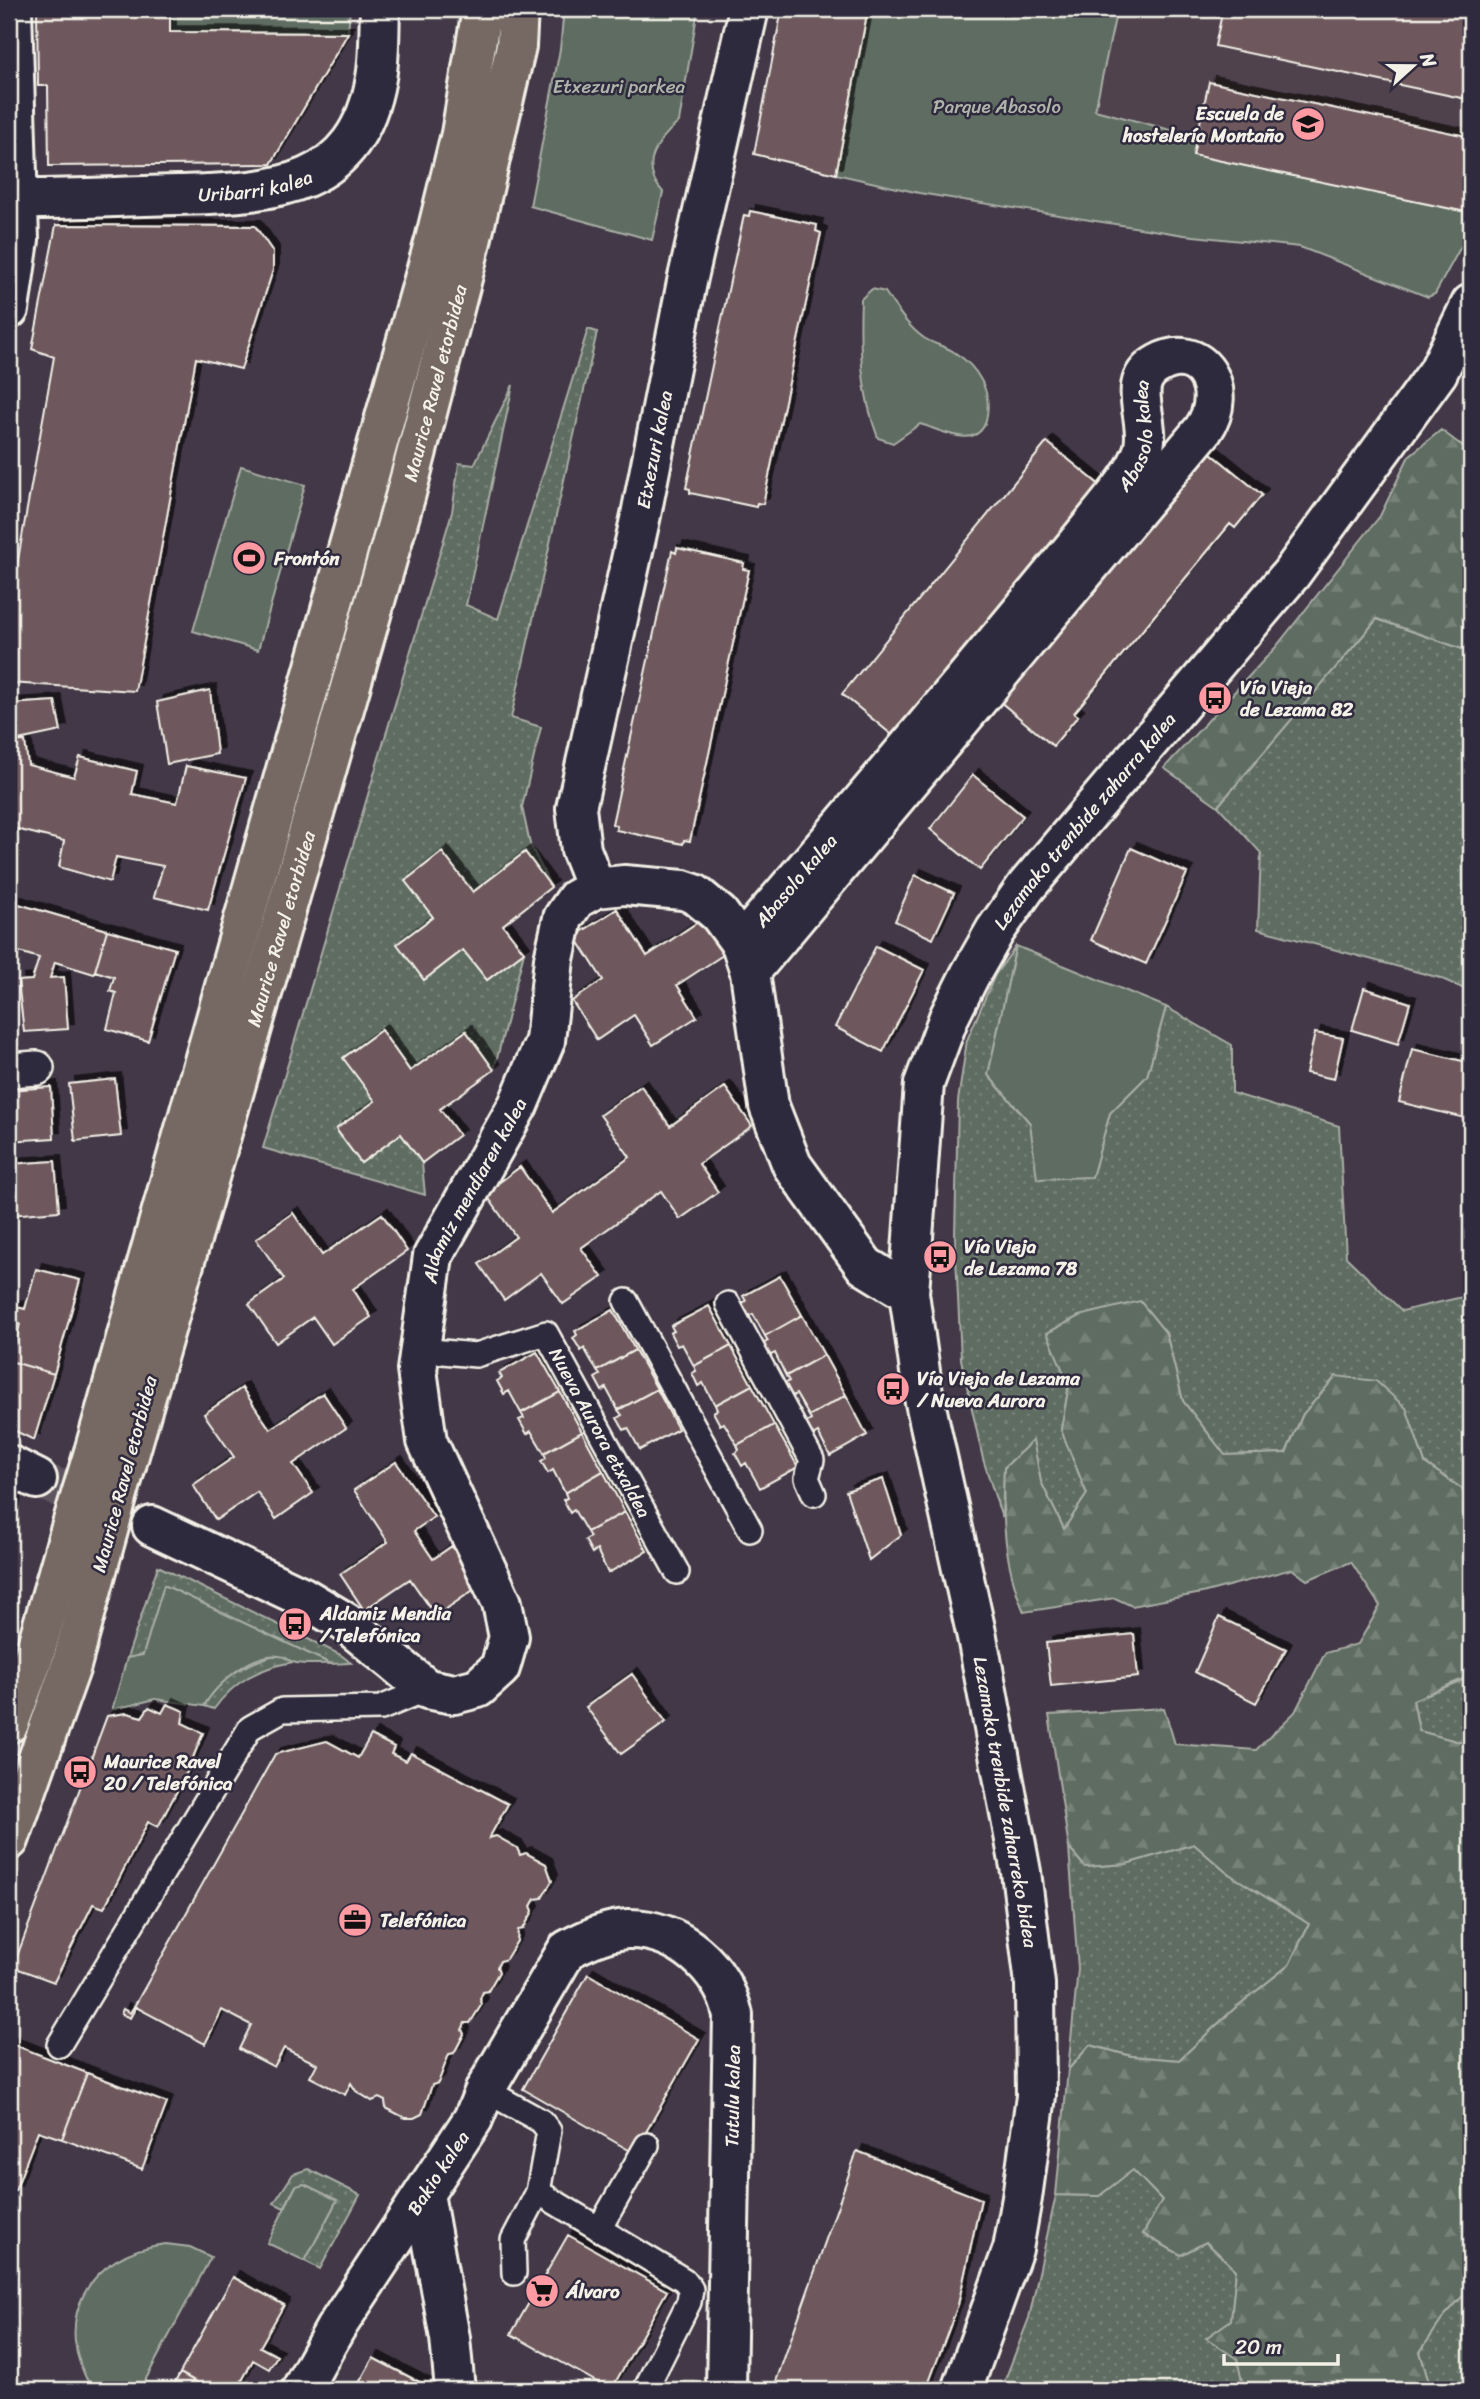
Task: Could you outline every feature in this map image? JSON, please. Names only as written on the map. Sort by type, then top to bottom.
[{"type":"main road","name":"Maurice Ravel etorbidea","points":[[9,1840],[71,1666],[85,1546],[432,253],[460,134],[482,9]]},
{"type":"main road","name":"Maurice Ravel etorbidea","points":[[110,1457],[405,497],[466,262],[507,87],[516,46],[518,9]]},
{"type":"main road","name":"Maurice Ravel etorbidea","points":[[9,1723],[34,1656],[85,1546]]},
{"type":"street","points":[[9,309],[19,240],[12,199],[12,9]]},
{"type":"street","name":"Uribarri kalea","points":[[12,199],[251,192],[302,180],[323,169],[343,150],[363,121],[376,78],[380,9]]},
{"type":"street","name":"Etxezuri kalea","points":[[596,888],[581,850],[576,808],[641,515],[687,282],[749,9]]},
{"type":"street","name":"Lezamako trenbide zaharra kalea","points":[[909,1293],[924,1084],[949,1017],[995,931],[1026,887],[1291,574],[1438,372],[1471,304]]},
{"type":"street","name":"Abasolo kalea","points":[[1171,359],[1199,365],[1214,384],[1215,400],[1213,415],[1203,430],[745,958],[1122,488],[1143,450],[1145,427],[1139,386],[1144,376],[1152,367],[1171,359]]},
{"type":"street","points":[[596,888],[624,885],[683,890],[695,894],[719,914],[745,958],[769,1107],[792,1166],[865,1266],[909,1293]]},
{"type":"street","name":"Aldamiz mendiaren kalea","points":[[428,1689],[454,1694],[478,1688],[500,1668],[509,1637],[502,1603],[427,1441],[417,1370],[433,1256],[518,1105],[545,1041],[554,960],[563,918],[576,900],[596,888]]},
{"type":"street","name":"Lezamako trenbide zaharreko bidea","points":[[909,1293],[923,1393],[977,1637],[1021,1872],[1035,1984],[1036,2096],[1013,2249],[962,2390]]},
{"type":"street","points":[[152,1526],[303,1597],[345,1622],[428,1689]]},
{"type":"street","name":"Tutulu kalea","points":[[566,1950],[584,1940],[618,1930],[631,1929],[661,1936],[679,1943],[704,1961],[720,1979],[729,1997],[733,2015],[734,2066],[726,2390]]},
{"type":"street","name":"Bakio kalea","points":[[301,2390],[335,2329],[473,2119],[485,2090],[566,1950]]},
{"type":"street","points":[[424,2194],[450,2338],[454,2390]]},
{"type":"lane","points":[[626,1301],[750,1530]]},
{"type":"lane","points":[[728,1304],[812,1460],[807,1478],[814,1494]]},
{"type":"lane","name":"Nueva Aurora etxaldea","points":[[419,1350],[477,1355],[546,1333],[677,1572]]},
{"type":"lane","points":[[59,2045],[250,1728],[282,1710],[381,1708],[428,1689]]},
{"type":"lane","points":[[485,2090],[541,2121],[549,2131],[537,2192],[513,2240],[514,2273]]},
{"type":"lane","points":[[599,2229],[647,2145]]},
{"type":"lane","points":[[537,2192],[684,2280],[691,2289],[689,2302],[645,2390]]},
{"type":"shaded area","name":"Escuela de hostelería Montaño","points":[[1117,9],[1471,9],[1471,213],[1193,155],[1094,110]]},
{"type":"green space","points":[[170,9],[350,9],[348,33],[170,32]]},
{"type":"green space","name":"Etxezuri parkea","points":[[564,9],[698,9],[679,122],[663,137],[651,164],[656,183],[663,192],[652,240],[530,206],[560,49]]},
{"type":"green space","name":"Parque Abasolo","points":[[868,9],[1117,9],[1095,110],[1197,137],[1194,155],[1471,213],[1471,228],[1435,294],[1428,297],[1300,247],[1184,235],[919,193],[836,174]]},
{"type":"green space","points":[[872,289],[885,292],[912,328],[928,340],[963,358],[977,373],[985,390],[988,410],[982,430],[967,437],[920,424],[893,443],[878,438],[865,387],[860,335],[861,299]]},
{"type":"green space","points":[[588,329],[597,332],[511,718],[541,727],[522,807],[530,844],[551,887],[525,853],[473,892],[442,852],[405,881],[433,917],[398,944],[424,980],[463,950],[487,980],[524,952],[494,1070],[466,1031],[410,1071],[381,1030],[344,1057],[375,1101],[336,1130],[361,1163],[401,1134],[422,1163],[425,1195],[263,1148],[452,512],[459,463],[474,465],[513,385],[466,605],[498,619]]},
{"type":"green space","points":[[1441,430],[1465,448],[1467,488],[1471,490],[1471,652],[1377,619],[1218,806],[1164,768],[1275,648],[1380,516],[1409,456]]},
{"type":"green space","name":"Frontón","points":[[241,466],[305,485],[258,650],[193,631]]},
{"type":"green space","points":[[1377,619],[1471,652],[1471,707],[1463,722],[1471,727],[1471,992],[1440,978],[1258,929],[1261,853],[1218,806]]},
{"type":"green space","points":[[1016,946],[988,1075],[1030,1123],[1092,1176],[1110,1113],[1147,1076],[1166,1007],[1232,1045],[1232,1093],[1339,1126],[1346,1257],[1402,1311],[1471,1295],[1471,1513],[1462,1489],[1425,1463],[1406,1408],[1303,1414],[1286,1453],[1225,1455],[1183,1401],[1166,1333],[1069,1385],[1061,1430],[1087,1494],[1064,1529],[1041,1482],[1033,1441],[1004,1468],[1002,1518],[983,1459],[961,1359],[955,1236],[958,1101],[967,1040],[995,975]]},
{"type":"green space","points":[[1016,946],[1166,1007],[1147,1076],[1110,1113],[1092,1177],[1037,1179],[1030,1123],[988,1075]]},
{"type":"green space","points":[[1140,1301],[1166,1333],[1183,1401],[1225,1455],[1286,1453],[1303,1414],[1336,1376],[1376,1381],[1406,1408],[1425,1463],[1462,1489],[1471,1513],[1470,1676],[1413,1700],[1419,1731],[1471,1745],[1471,2287],[1445,2315],[1420,2352],[1431,2390],[1244,2390],[1237,2359],[1206,2338],[1231,2320],[1236,2270],[1206,2242],[1181,2255],[1143,2234],[1162,2200],[1133,2170],[1099,2196],[1056,2195],[1068,2070],[1090,2045],[1131,2056],[1179,2060],[1234,2009],[1289,1965],[1309,1924],[1226,1872],[1194,1844],[1126,1864],[1085,1867],[1069,1848],[1049,1715],[1164,1708],[1175,1744],[1256,1750],[1295,1712],[1325,1653],[1358,1644],[1380,1606],[1351,1562],[1307,1580],[1292,1569],[1202,1593],[1132,1606],[1115,1598],[1024,1612],[1008,1559],[1003,1505],[1004,1468],[1033,1440],[1041,1482],[1064,1529],[1087,1494],[1061,1430],[1069,1385],[1047,1333],[1079,1316]]},
{"type":"green space","points":[[158,1566],[341,1655],[351,1663],[331,1664],[164,1586],[143,1655],[127,1658]]},
{"type":"green space","points":[[164,1585],[331,1664],[297,1663],[284,1657],[273,1656],[261,1658],[227,1678],[204,1706],[155,1699],[112,1710],[127,1658],[143,1655]]},
{"type":"green space","points":[[1471,1644],[1471,1745],[1419,1731],[1413,1700],[1470,1677]]},
{"type":"green space","points":[[271,1656],[284,1656],[293,1662],[248,1677],[230,1691],[214,1709],[204,1706],[232,1674]]},
{"type":"green space","points":[[1194,1844],[1226,1872],[1309,1924],[1289,1965],[1234,2009],[1179,2060],[1131,2056],[1090,2045],[1068,2070],[1078,1969],[1069,1848],[1085,1867],[1126,1864]]},
{"type":"green space","points":[[308,2169],[360,2195],[320,2269],[305,2261],[337,2200],[296,2186],[284,2208],[274,2203],[293,2174]]},
{"type":"green space","points":[[1133,2169],[1162,2200],[1143,2234],[1206,2242],[1236,2270],[1231,2320],[1244,2390],[1001,2390],[1029,2318],[1056,2195],[1099,2196]]},
{"type":"green space","points":[[304,2184],[337,2200],[305,2261],[267,2243],[296,2186]]},
{"type":"green space","points":[[166,2244],[190,2247],[211,2257],[140,2390],[93,2390],[80,2365],[75,2340],[76,2316],[84,2294],[97,2276],[116,2261],[139,2250]]},
{"type":"green space","points":[[1471,2287],[1471,2390],[1431,2390],[1420,2352],[1445,2315]]},
{"type":"building","points":[[37,9],[170,9],[170,32],[348,33],[271,164],[49,166],[48,86],[38,86]]},
{"type":"building","points":[[782,9],[868,9],[836,174],[754,154]]},
{"type":"building","points":[[1223,9],[1471,9],[1471,100],[1215,46]]},
{"type":"building","points":[[1209,82],[1471,137],[1471,213],[1193,155]]},
{"type":"building","points":[[750,211],[817,225],[816,231],[821,233],[763,504],[757,503],[756,507],[690,493],[690,489],[686,488],[744,215],[749,216]]},
{"type":"building","points":[[56,225],[255,226],[273,252],[273,270],[241,369],[196,358],[135,691],[9,683],[9,610],[54,357],[32,349]]},
{"type":"building","points":[[1047,442],[1102,487],[897,739],[842,694]]},
{"type":"building","points":[[1206,449],[1262,495],[1235,528],[1230,524],[1074,713],[1078,716],[1053,746],[998,700]]},
{"type":"building","points":[[677,548],[744,563],[743,569],[749,570],[690,841],[684,840],[683,844],[616,830],[617,826],[612,824],[672,551],[676,553]]},
{"type":"building","points":[[210,690],[217,754],[167,764],[157,702]]},
{"type":"building","points":[[55,701],[61,731],[9,742],[9,704]]},
{"type":"building","points":[[25,741],[28,765],[74,777],[80,757],[137,771],[132,794],[177,803],[186,766],[246,778],[208,910],[154,897],[163,866],[116,857],[110,882],[59,867],[64,841],[16,829],[9,854],[9,742]]},
{"type":"building","points":[[973,775],[1023,816],[980,870],[930,829]]},
{"type":"building","points":[[1131,848],[1187,873],[1146,964],[1091,940]]},
{"type":"building","points":[[442,852],[473,892],[525,852],[551,887],[503,925],[524,952],[487,980],[463,950],[424,980],[397,944],[433,917],[405,881]]},
{"type":"building","points":[[915,875],[954,893],[933,939],[895,921]]},
{"type":"building","points":[[15,903],[107,930],[94,974],[55,962],[50,978],[64,977],[68,1029],[24,1032],[18,981],[32,980],[39,958],[9,949],[9,924]]},
{"type":"building","points":[[617,909],[647,956],[704,918],[726,953],[677,985],[697,1017],[653,1045],[634,1015],[597,1040],[572,1001],[603,980],[575,936]]},
{"type":"building","points":[[107,930],[175,949],[148,1041],[107,1029],[116,993],[110,991],[114,977],[95,971]]},
{"type":"building","points":[[876,946],[924,970],[883,1052],[835,1027]]},
{"type":"building","points":[[1364,988],[1410,1003],[1398,1044],[1352,1030]]},
{"type":"building","points":[[381,1030],[410,1071],[466,1031],[494,1070],[440,1109],[459,1135],[422,1163],[401,1134],[361,1163],[336,1129],[375,1101],[343,1058]]},
{"type":"building","points":[[1315,1033],[1343,1038],[1334,1079],[1306,1073]]},
{"type":"building","points":[[1412,1049],[1471,1063],[1471,1091],[1465,1118],[1399,1102]]},
{"type":"building","points":[[115,1079],[121,1136],[75,1141],[69,1084]]},
{"type":"building","points":[[641,1086],[670,1126],[725,1087],[752,1126],[699,1164],[718,1192],[680,1219],[661,1191],[581,1248],[602,1277],[563,1304],[541,1273],[504,1300],[479,1264],[516,1237],[485,1193],[520,1167],[552,1213],[630,1157],[600,1115]]},
{"type":"building","points":[[51,1087],[54,1138],[9,1141],[9,1090]]},
{"type":"building","points":[[55,1161],[59,1211],[9,1215],[9,1164]]},
{"type":"building","points":[[293,1213],[322,1255],[382,1214],[407,1251],[353,1289],[371,1317],[332,1344],[313,1317],[276,1343],[249,1304],[284,1279],[256,1239]]},
{"type":"building","points":[[36,1269],[80,1280],[54,1374],[10,1361],[20,1324],[9,1318],[13,1306],[25,1309]]},
{"type":"building","points":[[780,1276],[802,1315],[765,1336],[753,1314],[748,1316],[741,1303],[746,1301],[743,1296]]},
{"type":"building","points":[[709,1306],[731,1346],[694,1366],[682,1344],[677,1346],[670,1333],[674,1331],[671,1326]]},
{"type":"building","points":[[613,1310],[635,1350],[597,1371],[584,1348],[581,1351],[573,1338],[577,1335],[575,1331]]},
{"type":"building","points":[[802,1315],[824,1355],[786,1376],[775,1353],[769,1356],[763,1344],[768,1341],[765,1336]]},
{"type":"building","points":[[731,1346],[752,1385],[715,1405],[703,1383],[698,1386],[692,1373],[696,1371],[694,1366]]},
{"type":"building","points":[[635,1350],[657,1389],[618,1410],[606,1388],[602,1391],[595,1378],[600,1375],[597,1371]]},
{"type":"building","points":[[537,1352],[560,1392],[521,1413],[509,1391],[504,1394],[497,1381],[502,1378],[499,1373]]},
{"type":"building","points":[[824,1355],[846,1395],[809,1416],[796,1394],[792,1396],[785,1383],[789,1381],[786,1376]]},
{"type":"building","points":[[10,1361],[54,1374],[34,1440],[9,1428]]},
{"type":"building","points":[[752,1385],[774,1425],[737,1445],[724,1423],[720,1425],[713,1412],[717,1410],[715,1405]]},
{"type":"building","points":[[242,1388],[270,1429],[323,1393],[346,1428],[293,1464],[313,1493],[276,1519],[257,1492],[216,1520],[193,1485],[234,1457],[204,1414]]},
{"type":"building","points":[[657,1389],[678,1429],[640,1450],[628,1428],[624,1430],[617,1418],[622,1415],[618,1410]]},
{"type":"building","points":[[560,1392],[582,1432],[544,1453],[531,1431],[527,1434],[519,1420],[524,1418],[521,1413]]},
{"type":"building","points":[[846,1395],[867,1435],[830,1456],[818,1433],[813,1436],[806,1423],[811,1420],[809,1416]]},
{"type":"building","points":[[774,1425],[798,1467],[760,1488],[746,1463],[742,1466],[735,1453],[739,1450],[737,1445]]},
{"type":"building","points":[[582,1432],[603,1471],[565,1493],[553,1470],[548,1473],[541,1461],[546,1458],[544,1453]]},
{"type":"building","points":[[396,1462],[434,1517],[414,1531],[433,1559],[452,1546],[479,1586],[436,1616],[410,1579],[364,1610],[340,1574],[388,1542],[354,1490]]},
{"type":"building","points":[[603,1471],[625,1512],[587,1532],[574,1510],[570,1513],[563,1500],[567,1498],[565,1493]]},
{"type":"building","points":[[883,1479],[901,1535],[869,1560],[846,1491]]},
{"type":"building","points":[[9,1497],[16,1500],[9,1526]]},
{"type":"building","points":[[625,1512],[647,1551],[608,1573],[597,1550],[592,1553],[585,1540],[590,1537],[587,1532]]},
{"type":"building","points":[[1219,1617],[1286,1649],[1256,1703],[1195,1672]]},
{"type":"building","points":[[1134,1634],[1138,1677],[1051,1686],[1046,1643]]},
{"type":"building","points":[[632,1674],[666,1722],[621,1754],[586,1707]]},
{"type":"building","points":[[167,1704],[184,1711],[182,1723],[203,1733],[188,1770],[158,1827],[148,1822],[104,1908],[93,1904],[54,1982],[13,1967],[107,1716],[127,1713],[142,1717],[149,1707],[162,1713]]},
{"type":"building","name":"Telefónica","points":[[371,1735],[394,1747],[391,1754],[406,1761],[411,1753],[508,1804],[489,1838],[496,1836],[517,1848],[520,1855],[526,1853],[546,1864],[552,1881],[542,1898],[535,1899],[531,1906],[533,1911],[523,1929],[518,1930],[517,1941],[506,1959],[500,1961],[497,1967],[499,1972],[480,1999],[482,2004],[470,2023],[465,2023],[462,2030],[464,2034],[454,2053],[449,2054],[438,2083],[432,2085],[422,2114],[414,2118],[405,2118],[386,2108],[385,2101],[379,2098],[372,2101],[356,2091],[351,2083],[345,2095],[310,2077],[317,2064],[284,2048],[274,2067],[239,2049],[251,2025],[222,2010],[205,2044],[136,2007],[130,2018],[121,2014],[123,2009],[130,2013],[135,2005],[275,1754],[327,1741],[358,1758]]},
{"type":"building","points":[[588,1974],[699,2039],[634,2153],[523,2089]]},
{"type":"building","points":[[9,2043],[87,2073],[62,2139],[38,2131],[15,2191],[9,2189]]},
{"type":"building","points":[[87,2073],[167,2103],[142,2169],[62,2139]]},
{"type":"building","points":[[857,2151],[981,2199],[958,2305],[926,2390],[773,2390]]},
{"type":"building","points":[[568,2235],[667,2291],[611,2390],[511,2334]]},
{"type":"building","points":[[233,2277],[284,2305],[260,2347],[277,2356],[269,2369],[253,2360],[237,2390],[211,2390],[180,2373]]},
{"type":"building","points":[[373,2358],[425,2385],[422,2390],[355,2390]]},
{"type":"building","points":[[180,2373],[211,2390],[171,2390]]},
{"type":"tunnel","points":[[37,1479],[152,1526]]},
{"type":"place","name":"Escuela de hostelería Montaño","points":[[1308,124]]},
{"type":"place","name":"Frontón","points":[[249,558]]},
{"type":"place","name":"Vía Vieja de Lezama 82","points":[[1215,698]]},
{"type":"place","name":"Vía Vieja de Lezama 78","points":[[940,1257]]},
{"type":"place","name":"Vía Vieja de Lezama / Nueva Aurora","points":[[893,1389]]},
{"type":"place","name":"Aldamiz Mendia / Telefónica","points":[[295,1624]]},
{"type":"place","name":"Maurice Ravel 20 / Telefónica","points":[[80,1772]]},
{"type":"place","name":"Telefónica","points":[[355,1920]]},
{"type":"place","name":"Álvaro","points":[[542,2291]]}]
